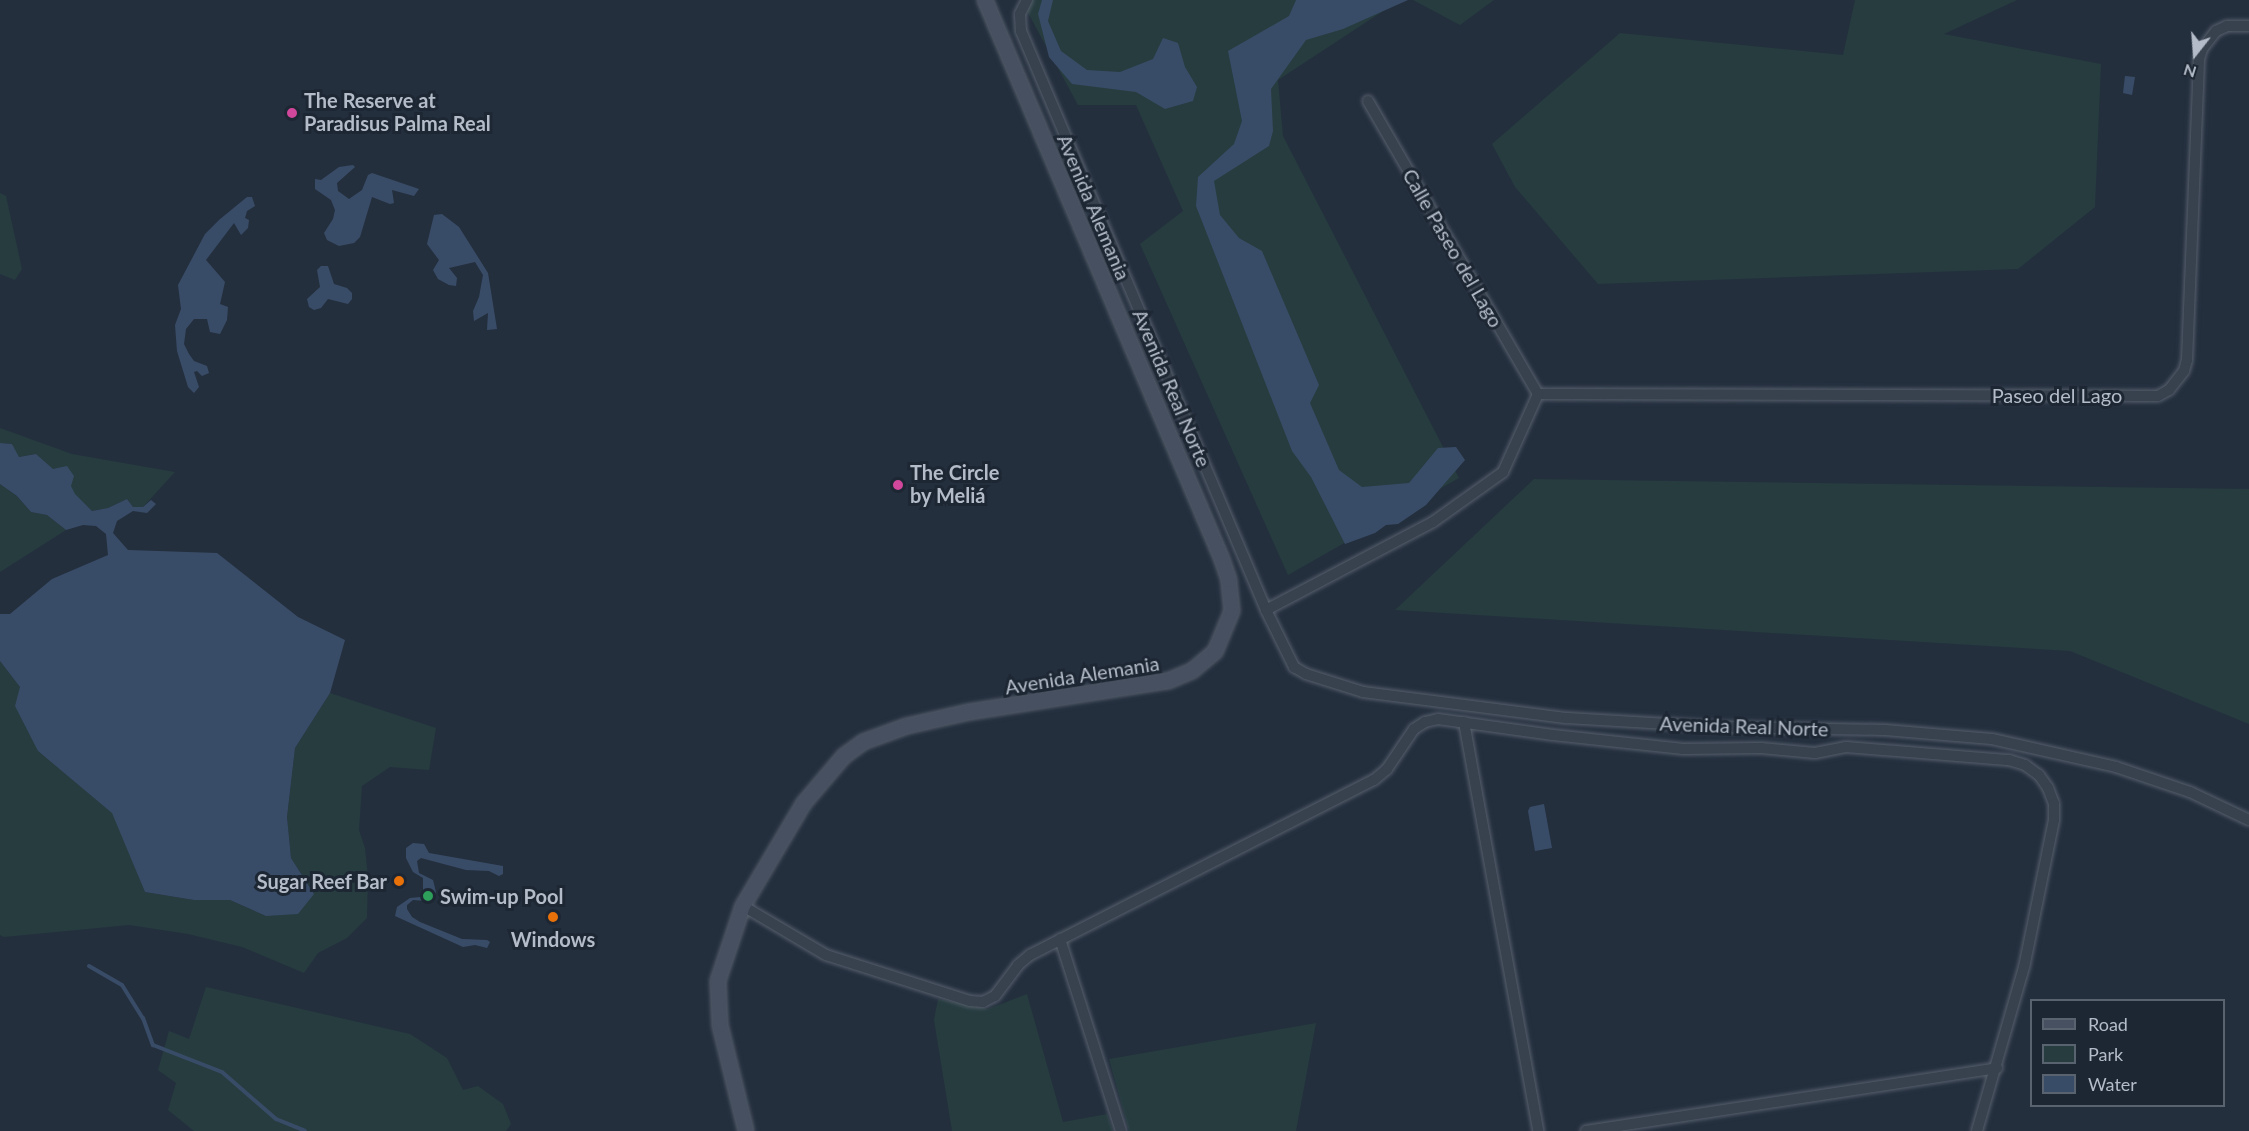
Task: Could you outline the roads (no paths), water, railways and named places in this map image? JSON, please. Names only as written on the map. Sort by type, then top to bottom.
[{"type":"street","name":"Avenida Alemania","points":[[746,1131],[720,1025],[717,1003],[718,981],[743,906],[804,803],[844,756],[863,742],[907,726],[969,712],[1168,681],[1192,671],[1215,652],[1232,611],[1229,580],[1221,557],[985,0]]},
{"type":"street","name":"Avenida Real Norte","points":[[1027,0],[1020,14],[1021,31],[1266,610],[1294,667],[1306,674],[1362,692],[1567,718],[1718,727],[1885,730],[1992,739],[2116,767],[2190,792],[2249,820]]},
{"type":"street","name":"Paseo del Lago","points":[[1538,394],[2158,396],[2169,390],[2184,371],[2187,360],[2199,60],[2202,49],[2216,31],[2227,26],[2249,26]]},
{"type":"street","name":"Calle Paseo del Lago","points":[[1368,101],[1538,394]]},
{"type":"street","points":[[1266,610],[1433,522],[1503,472],[1538,394]]},
{"type":"street","points":[[743,906],[826,956],[976,1002],[995,996],[1018,965],[1030,955],[1374,780],[1387,769],[1414,729],[1425,722],[1438,719],[1553,735],[1683,749],[1761,748],[1815,753],[1846,747],[2009,760],[2025,765],[2039,775],[2049,788],[2054,804],[2054,820],[2024,967],[1997,1068],[1977,1131]]},
{"type":"street","points":[[1464,722],[1538,1131]]},
{"type":"street","points":[[1060,939],[1121,1131]]},
{"type":"street","points":[[1586,1131],[1997,1068]]},
{"type":"water","points":[[1042,0],[1053,0],[1048,21],[1061,51],[1087,70],[1120,72],[1153,59],[1163,38],[1178,43],[1185,67],[1197,87],[1193,101],[1165,109],[1136,92],[1072,84],[1049,57],[1038,14]]},
{"type":"water","points":[[1296,0],[1408,0],[1343,29],[1306,40],[1271,89],[1273,131],[1269,146],[1214,181],[1220,215],[1239,238],[1262,251],[1319,385],[1310,403],[1339,470],[1362,487],[1409,483],[1438,448],[1456,447],[1465,460],[1426,505],[1398,524],[1386,525],[1375,533],[1345,544],[1311,477],[1292,451],[1196,206],[1198,177],[1234,144],[1242,121],[1228,51],[1289,16]]},
{"type":"water","points":[[2125,76],[2135,77],[2132,95],[2123,93]]},
{"type":"water","points":[[353,165],[355,167],[337,183],[338,191],[349,199],[362,190],[368,175],[372,173],[419,189],[414,196],[392,190],[394,203],[390,204],[372,197],[360,237],[354,243],[339,246],[327,240],[324,233],[333,219],[335,210],[331,200],[315,189],[315,179],[321,180],[339,167]]},
{"type":"water","points":[[247,197],[252,197],[255,206],[247,211],[245,218],[249,220],[248,228],[241,235],[234,223],[206,260],[225,282],[220,304],[228,307],[227,320],[220,334],[210,332],[207,319],[194,319],[186,329],[184,344],[189,354],[194,361],[207,366],[209,373],[202,376],[197,371],[194,372],[199,387],[194,393],[188,387],[177,351],[175,325],[181,309],[178,285],[205,234]]},
{"type":"water","points":[[442,214],[459,227],[488,273],[497,329],[487,330],[488,313],[474,321],[473,311],[479,297],[483,275],[475,262],[449,268],[457,278],[456,286],[438,279],[433,270],[439,260],[427,244],[434,215]]},
{"type":"water","points":[[321,266],[328,266],[334,284],[347,288],[352,293],[352,299],[348,304],[328,299],[321,308],[314,310],[309,307],[307,299],[320,287],[317,270]]},
{"type":"water","points":[[0,443],[12,444],[19,457],[36,454],[53,469],[67,466],[74,476],[71,486],[75,494],[92,511],[108,508],[127,499],[133,507],[143,507],[151,500],[156,504],[147,513],[133,511],[117,521],[113,533],[128,550],[217,553],[298,617],[345,640],[330,693],[295,748],[287,817],[291,858],[314,894],[298,914],[266,916],[230,900],[194,900],[145,892],[112,813],[38,751],[15,706],[20,687],[0,661],[0,614],[10,614],[52,579],[108,555],[106,534],[96,526],[83,525],[66,530],[47,515],[31,512],[17,496],[0,484]]},
{"type":"water","points":[[1544,804],[1552,848],[1535,851],[1528,811],[1530,807]]},
{"type":"water","name":"Swim-up Pool","points":[[413,843],[424,844],[429,853],[503,866],[503,874],[499,876],[489,871],[466,870],[421,858],[417,861],[419,873],[433,880],[436,892],[434,897],[426,901],[413,900],[407,905],[412,917],[420,922],[462,939],[487,940],[490,942],[487,948],[475,945],[463,947],[395,916],[397,907],[410,898],[420,897],[423,891],[423,878],[413,872],[406,858],[406,848]]},
{"type":"waterway","points":[[89,966],[122,985],[143,1018],[153,1045],[222,1072],[276,1119],[305,1131]]},
{"type":"place","name":"The Reserve at Paradisus Palma Real","points":[[292,113]]},
{"type":"place","name":"The Circle by Meliá","points":[[898,485]]},
{"type":"place","name":"Sugar Reef Bar","points":[[399,881]]},
{"type":"place","name":"Swim-up Pool","points":[[428,896]]},
{"type":"place","name":"Windows","points":[[553,917]]}]
